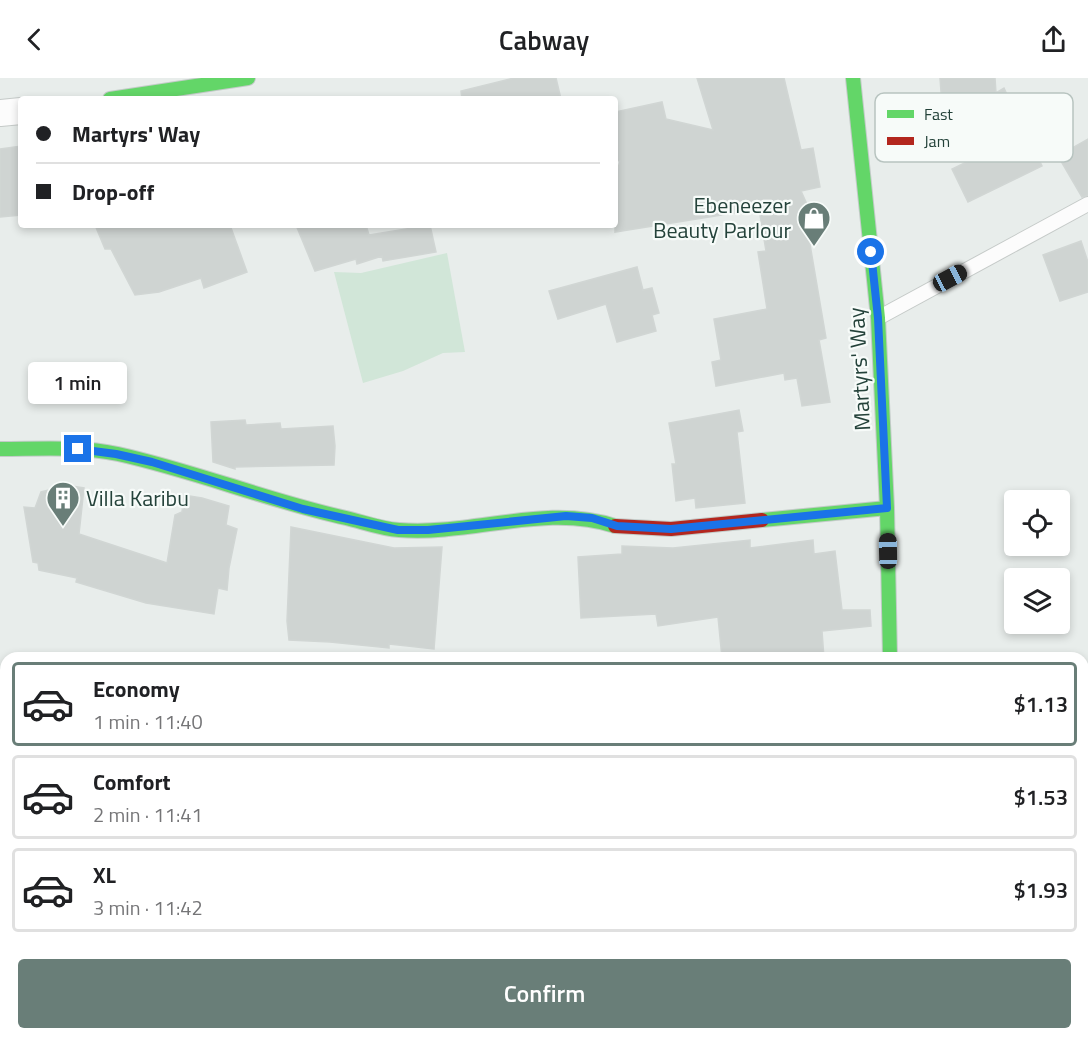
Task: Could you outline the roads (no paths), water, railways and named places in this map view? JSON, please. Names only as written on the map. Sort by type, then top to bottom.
[{"type":"street","points":[[130,96],[248,78]]},
{"type":"street","name":"Martyrs' Way","points":[[854,78],[878,318],[887,508],[890,652]]},
{"type":"street","points":[[0,113],[18,111]]},
{"type":"street","points":[[0,449],[78,449],[116,454],[152,462],[303,509],[398,530],[428,530],[566,516],[592,518],[617,526],[671,529],[887,508]]},
{"type":"lane","points":[[878,318],[1088,204]]},
{"type":"place","name":"Ebeneezer Beauty Parlour","points":[[814,247]]},
{"type":"place","name":"Villa Karibu","points":[[63,527]]}]
